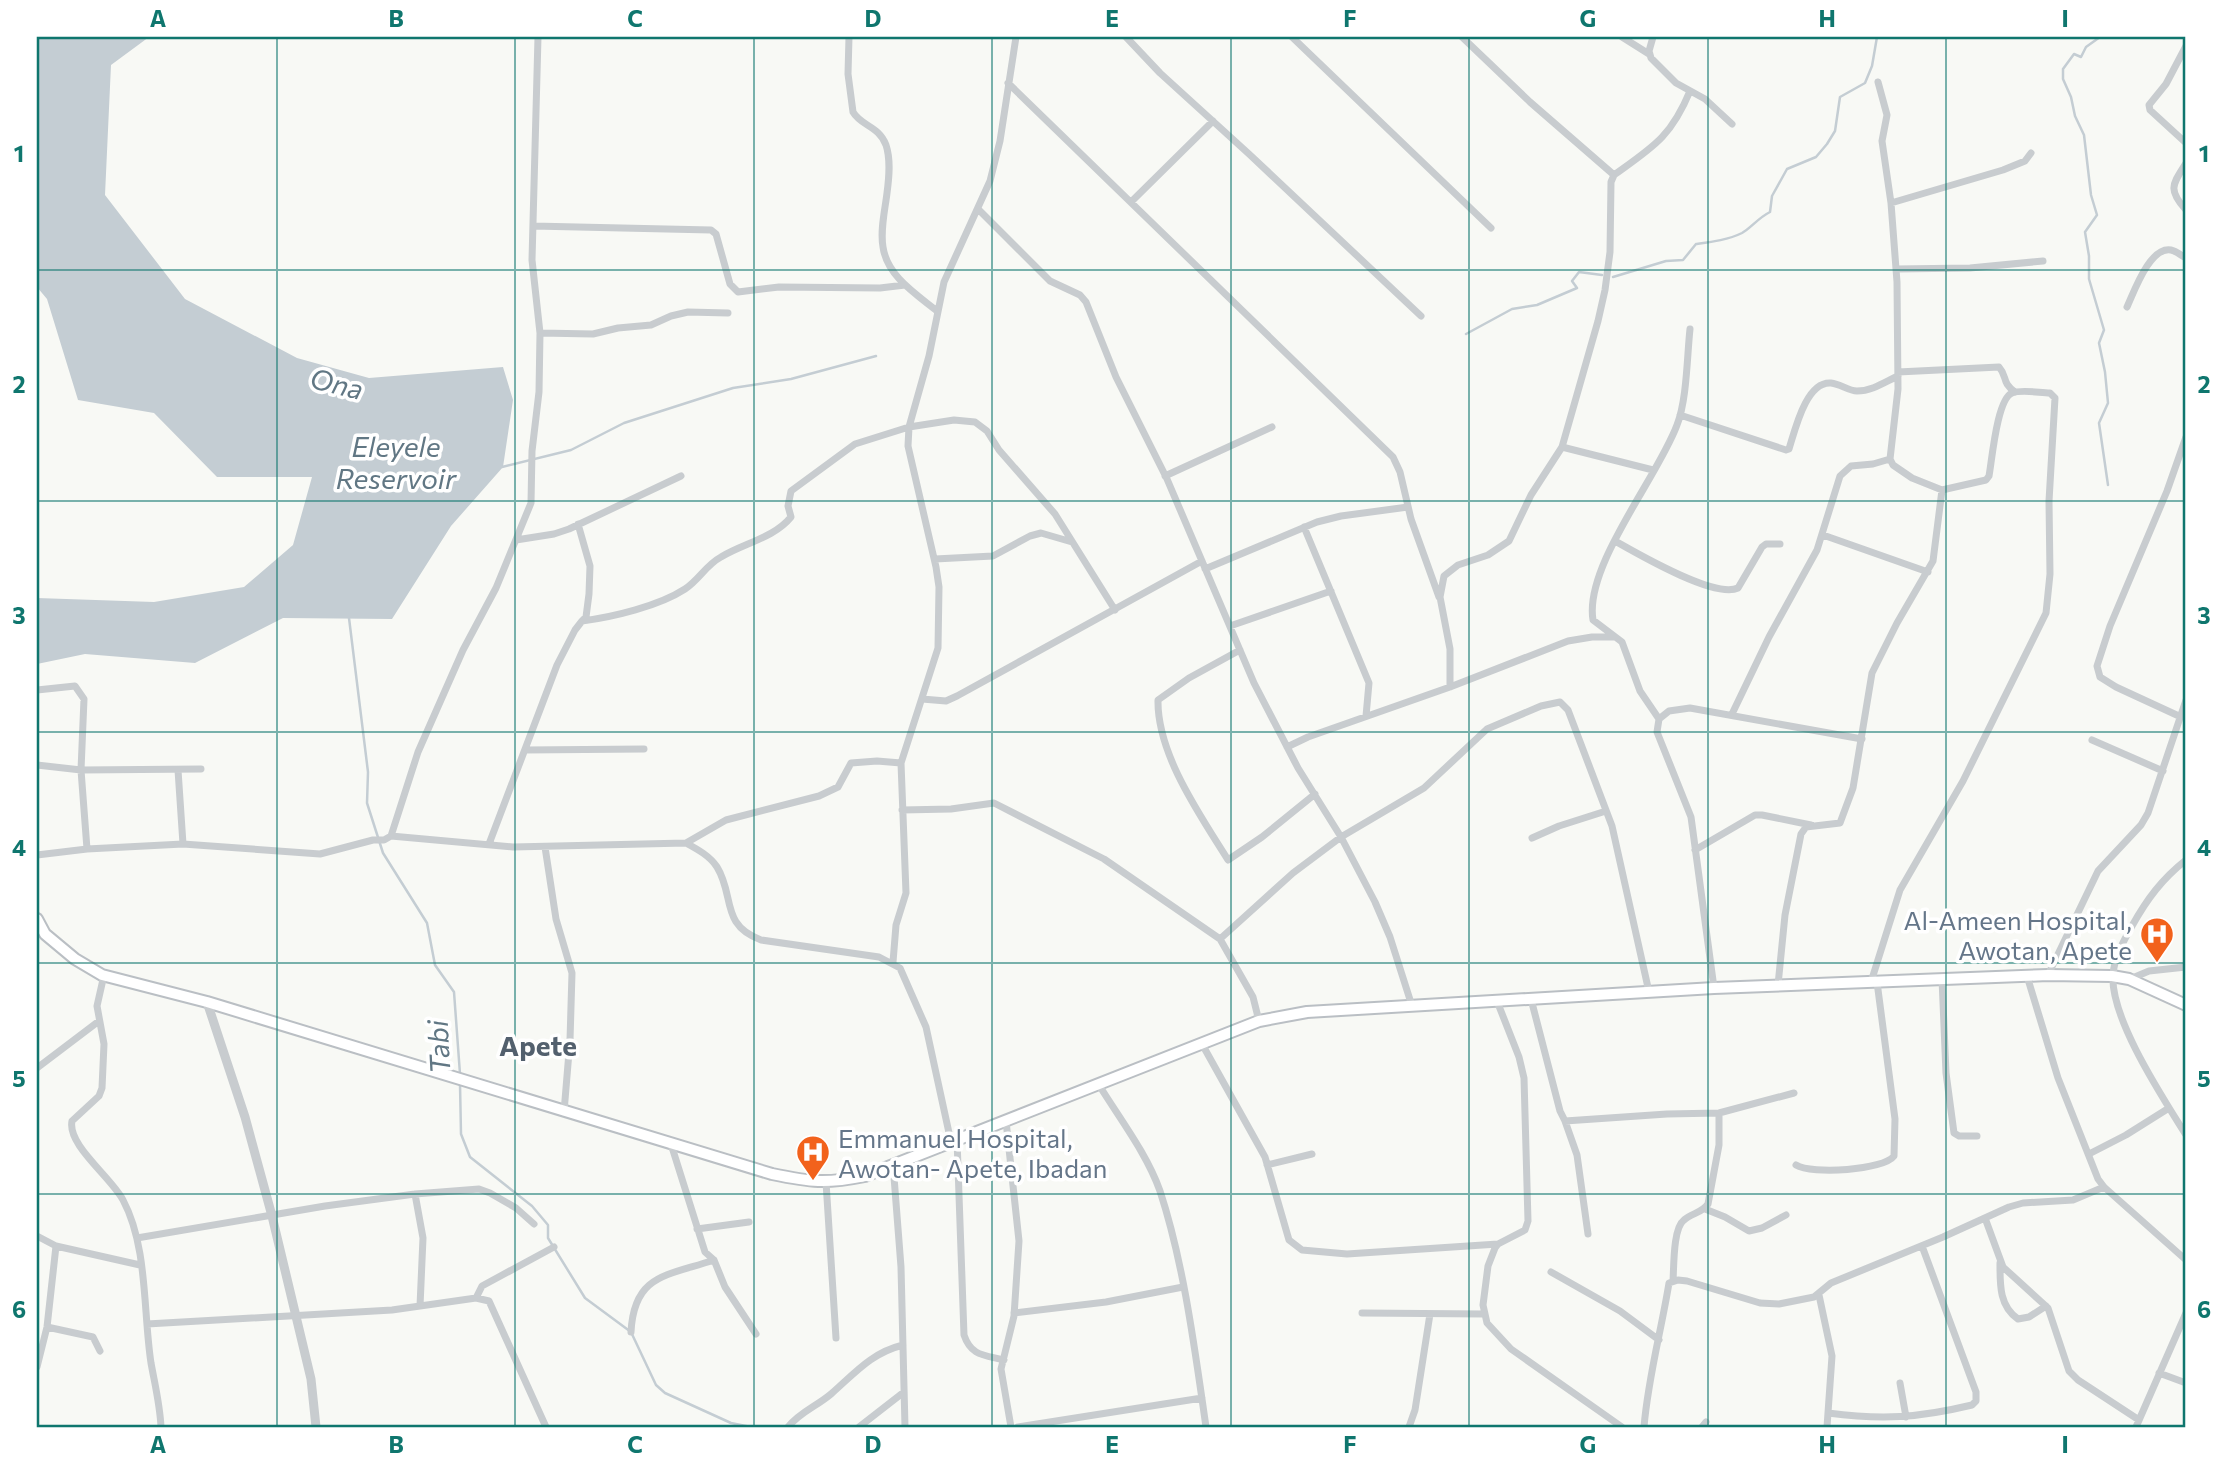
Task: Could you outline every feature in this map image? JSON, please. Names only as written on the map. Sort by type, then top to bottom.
[{"type":"main road","points":[[37,919],[45,934],[75,959],[104,975],[207,1002],[772,1174],[826,1182],[865,1176],[1259,1021],[1307,1012],[1714,988],[2048,975],[2112,976],[2129,979],[2186,1005]]},
{"type":"street","points":[[37,855],[86,849],[183,844],[320,854],[373,840],[384,841],[391,836],[418,752],[463,650],[496,588],[531,503],[532,451],[539,392],[540,333],[532,260],[538,37]]},
{"type":"street","points":[[849,37],[848,74],[853,112],[855,117],[880,133],[886,146],[889,167],[883,248],[889,265],[905,285],[937,311]]},
{"type":"street","points":[[893,962],[896,925],[906,893],[901,763],[938,648],[940,631],[935,559],[908,446],[909,427],[929,356],[944,282],[990,181],[1000,141],[1016,37]]},
{"type":"street","points":[[1126,37],[1160,73],[1421,316]]},
{"type":"street","points":[[1292,37],[1491,228]]},
{"type":"street","points":[[1462,37],[1530,102],[1614,175]]},
{"type":"street","points":[[1622,37],[1649,54],[1676,83],[1705,99],[1732,124]]},
{"type":"street","points":[[1649,54],[1653,37]]},
{"type":"street","points":[[2186,46],[2166,84],[2149,105],[2150,110],[2186,143]]},
{"type":"street","points":[[1796,1165],[1816,1171],[1835,1170],[1886,1163],[1894,1156],[1895,1119],[1874,982],[1900,890],[1963,781],[2046,613],[2051,560],[2049,501],[2055,398],[2050,393],[2015,392],[2007,396],[2001,408],[1986,481],[1942,490],[1912,478],[1890,459],[1898,374],[1896,269],[1891,203],[1882,141],[1887,113],[1878,82]]},
{"type":"street","points":[[1008,83],[1393,457],[1440,597],[1450,649],[1450,687]]},
{"type":"street","points":[[1440,597],[1444,576],[1454,568],[1488,555],[1509,541],[1531,495],[1562,447],[1605,290],[1610,252],[1611,182],[1614,175],[1666,134],[1679,119],[1690,91]]},
{"type":"street","points":[[1131,201],[1213,121]]},
{"type":"street","points":[[1891,203],[2003,170],[2025,161],[2031,153]]},
{"type":"street","points":[[2186,163],[2174,181],[2173,190],[2186,209]]},
{"type":"street","points":[[978,209],[1050,281],[1080,295],[1086,302],[1116,377],[1165,476],[1240,650],[1287,747],[1341,837],[1390,937],[1412,1006]]},
{"type":"street","points":[[533,226],[710,230],[716,234],[730,284],[738,292],[779,287],[880,288],[905,285]]},
{"type":"street","points":[[2127,307],[2153,257],[2167,249],[2186,258]]},
{"type":"street","points":[[1896,269],[1970,268],[2043,261]]},
{"type":"street","points":[[540,333],[593,334],[651,325],[688,312],[728,313]]},
{"type":"street","points":[[1659,719],[1640,691],[1626,649],[1616,638],[1595,624],[1591,611],[1595,586],[1615,541],[1670,441],[1680,415],[1690,329]]},
{"type":"street","points":[[1680,415],[1786,450],[1789,449],[1800,416],[1817,387],[1824,384],[1834,383],[1852,391],[1859,391],[1868,390],[1898,374],[1999,367],[2005,384],[2015,392]]},
{"type":"street","points":[[582,621],[601,619],[661,601],[684,590],[720,557],[783,527],[791,517],[788,506],[791,491],[855,444],[909,427],[954,419],[975,422],[987,430],[999,450],[1055,514],[1115,610]]},
{"type":"street","points":[[1165,476],[1272,427]]},
{"type":"street","points":[[2181,717],[2116,687],[2100,677],[2097,666],[2110,626],[2167,491],[2186,437]]},
{"type":"street","points":[[1562,447],[1654,470]]},
{"type":"street","points":[[1732,714],[1823,535],[1840,476],[1852,466],[1881,463],[1890,459]]},
{"type":"street","points":[[516,540],[554,534],[681,476]]},
{"type":"street","points":[[1778,985],[1793,867],[1803,830],[1840,823],[1853,788],[1872,673],[1897,623],[1928,572],[1936,548],[1942,490]]},
{"type":"street","points":[[922,699],[946,701],[957,696],[1203,565],[1341,516],[1408,507]]},
{"type":"street","points":[[488,844],[557,666],[575,630],[586,617],[590,566],[578,524]]},
{"type":"street","points":[[1304,527],[1369,683],[1366,716]]},
{"type":"street","points":[[935,559],[993,556],[1041,533],[1073,542]]},
{"type":"street","points":[[1823,535],[1928,572]]},
{"type":"street","points":[[1615,541],[1659,566],[1708,586],[1732,591],[1738,588],[1762,547],[1766,544],[1780,544]]},
{"type":"street","points":[[1230,626],[1331,591]]},
{"type":"street","points":[[1287,747],[1568,641],[1592,637],[1616,638]]},
{"type":"street","points":[[1240,650],[1189,678],[1158,700],[1159,716],[1171,759],[1194,805],[1228,860],[1262,837],[1315,794]]},
{"type":"street","points":[[37,690],[75,686],[83,699],[81,770],[86,849]]},
{"type":"street","points":[[2048,975],[2098,872],[2141,825],[2163,771],[2186,700]]},
{"type":"street","points":[[1220,939],[1293,873],[1341,837],[1424,788],[1488,729],[1554,702],[1563,703],[1606,811],[1649,992]]},
{"type":"street","points":[[1714,988],[1690,817],[1657,732],[1659,719],[1669,711],[1680,708],[1732,714],[1862,739]]},
{"type":"street","points":[[2092,740],[2163,771]]},
{"type":"street","points":[[525,750],[644,749]]},
{"type":"street","points":[[686,843],[726,820],[819,796],[838,787],[851,763],[901,763]]},
{"type":"street","points":[[37,765],[81,770],[201,769]]},
{"type":"street","points":[[178,770],[183,844]]},
{"type":"street","points":[[902,810],[951,809],[994,803],[1104,859],[1220,939],[1253,998],[1259,1021]]},
{"type":"street","points":[[1532,838],[1606,811]]},
{"type":"street","points":[[1695,850],[1755,815],[1776,817],[1815,827]]},
{"type":"street","points":[[391,836],[545,847],[686,843],[698,849],[718,869],[731,914],[747,935],[761,940],[879,957],[893,962],[900,968],[926,1027],[954,1141],[964,1335],[973,1352],[1003,1360]]},
{"type":"street","points":[[545,847],[556,919],[572,973],[564,1112]]},
{"type":"street","points":[[2186,860],[2153,890],[2145,902],[2123,944],[2112,976],[2125,1030],[2186,1135]]},
{"type":"street","points":[[2129,979],[2149,971],[2186,967]]},
{"type":"street","points":[[104,975],[97,1006],[104,1044],[102,1088],[95,1101],[72,1121],[72,1133],[76,1143],[122,1198],[137,1238],[151,1363],[160,1402],[161,1427]]},
{"type":"street","points":[[2027,976],[2059,1078],[2104,1187],[2186,1260]]},
{"type":"street","points":[[1942,979],[1946,1073],[1954,1133],[1959,1136],[1977,1136]]},
{"type":"street","points":[[1531,999],[1560,1111],[1577,1155],[1588,1234]]},
{"type":"street","points":[[1202,1044],[1268,1165],[1289,1240],[1302,1250],[1347,1254],[1498,1244],[1525,1230],[1528,1204],[1524,1078],[1519,1057],[1497,1001]]},
{"type":"street","points":[[207,1002],[245,1117],[272,1216],[311,1379],[316,1427]]},
{"type":"street","points":[[37,1068],[99,1021]]},
{"type":"street","points":[[1099,1084],[1150,1169],[1160,1191],[1182,1287],[1206,1427]]},
{"type":"street","points":[[1565,1121],[1719,1113],[1794,1093]]},
{"type":"street","points":[[2089,1154],[2169,1108]]},
{"type":"street","points":[[1644,1427],[1647,1387],[1670,1283],[1673,1281],[1676,1238],[1683,1220],[1705,1209],[1708,1204],[1720,1145],[1719,1113]]},
{"type":"street","points":[[1006,1121],[1019,1241],[1014,1313],[1001,1376],[1011,1427]]},
{"type":"street","points":[[671,1144],[705,1252],[714,1260],[725,1287],[756,1334]]},
{"type":"street","points":[[1268,1165],[1312,1154]]},
{"type":"street","points":[[892,1164],[901,1268],[904,1424]]},
{"type":"street","points":[[826,1182],[836,1338]]},
{"type":"street","points":[[1673,1281],[1687,1281],[1760,1303],[1779,1304],[1819,1295],[1831,1283],[2023,1203],[2073,1200],[2104,1187]]},
{"type":"street","points":[[137,1238],[415,1194],[479,1189],[516,1208],[534,1224]]},
{"type":"street","points":[[415,1194],[423,1238],[424,1264],[420,1306]]},
{"type":"street","points":[[1705,1209],[1726,1217],[1749,1231],[1762,1228],[1786,1215]]},
{"type":"street","points":[[1985,1218],[2000,1262],[2000,1288],[2006,1308],[2018,1319],[2029,1317],[2046,1306]]},
{"type":"street","points":[[697,1229],[749,1222]]},
{"type":"street","points":[[37,1236],[56,1246],[141,1265]]},
{"type":"street","points":[[1498,1244],[1488,1266],[1484,1314],[1486,1323],[1511,1349],[1622,1427]]},
{"type":"street","points":[[37,1367],[47,1327],[56,1246]]},
{"type":"street","points":[[1828,1413],[1866,1418],[1906,1417],[1931,1415],[1972,1405],[1976,1397],[1922,1246]]},
{"type":"street","points":[[476,1298],[482,1286],[554,1247]]},
{"type":"street","points":[[631,1332],[632,1313],[640,1293],[651,1281],[714,1260]]},
{"type":"street","points":[[2000,1262],[2046,1306],[2069,1371],[2137,1424],[2186,1313]]},
{"type":"street","points":[[1551,1272],[1620,1311],[1659,1340]]},
{"type":"street","points":[[1014,1313],[1106,1302],[1182,1287]]},
{"type":"street","points":[[1819,1295],[1832,1356],[1827,1427]]},
{"type":"street","points":[[147,1324],[420,1306],[476,1298],[489,1301],[546,1427]]},
{"type":"street","points":[[1362,1313],[1484,1314]]},
{"type":"street","points":[[1409,1427],[1415,1410],[1430,1314]]},
{"type":"street","points":[[47,1327],[93,1338],[100,1351]]},
{"type":"street","points":[[788,1427],[797,1416],[831,1394],[843,1380],[884,1350],[903,1345]]},
{"type":"street","points":[[2159,1373],[2186,1383]]},
{"type":"street","points":[[1900,1383],[1906,1417]]},
{"type":"street","points":[[859,1427],[904,1392]]},
{"type":"street","points":[[1018,1427],[1202,1398]]},
{"type":"water","name":"Eleyele Reservoir","points":[[37,37],[149,37],[111,65],[105,195],[185,299],[297,358],[369,378],[503,367],[513,400],[503,467],[451,526],[392,619],[283,618],[195,663],[85,654],[37,664],[37,598],[154,602],[244,587],[293,545],[312,477],[217,477],[154,413],[78,400],[47,299],[37,287]]},
{"type":"waterway","points":[[1613,277],[1666,261],[1683,260],[1696,244],[1737,235],[1770,212],[1772,196],[1787,169],[1816,157],[1835,131],[1840,97],[1865,83],[1872,66],[1877,37]]},
{"type":"waterway","points":[[2100,37],[2086,47],[2081,57],[2074,54],[2063,69],[2063,79],[2084,135],[2091,195],[2097,215],[2085,232],[2089,279],[2104,330],[2099,343],[2108,403],[2099,423],[2108,485]]},
{"type":"waterway","points":[[1466,334],[1512,309],[1537,305],[1577,288],[1572,281],[1579,272],[1602,275]]},
{"type":"waterway","points":[[502,467],[571,450],[624,423],[733,388],[791,379],[876,356]]},
{"type":"waterway","name":"Tabi","points":[[349,618],[368,772],[367,803],[383,853],[427,923],[435,965],[454,992],[460,1074]]},
{"type":"waterway","name":"Tabi","points":[[460,1084],[461,1134],[470,1157],[532,1206],[548,1225],[548,1238],[585,1298],[631,1332],[656,1385],[665,1393],[731,1423],[751,1427]]},
{"type":"place","name":"Al-Ameen Hospital, Awotan, Apete","points":[[2157,964]]},
{"type":"place","name":"Emmanuel Hospital, Awotan- Apete, Ibadan","points":[[813,1182]]},
{"type":"district","name":"Apete","points":[[538,1045]]},
{"type":"water label","name":"Ona","points":[[337,383]]}]
